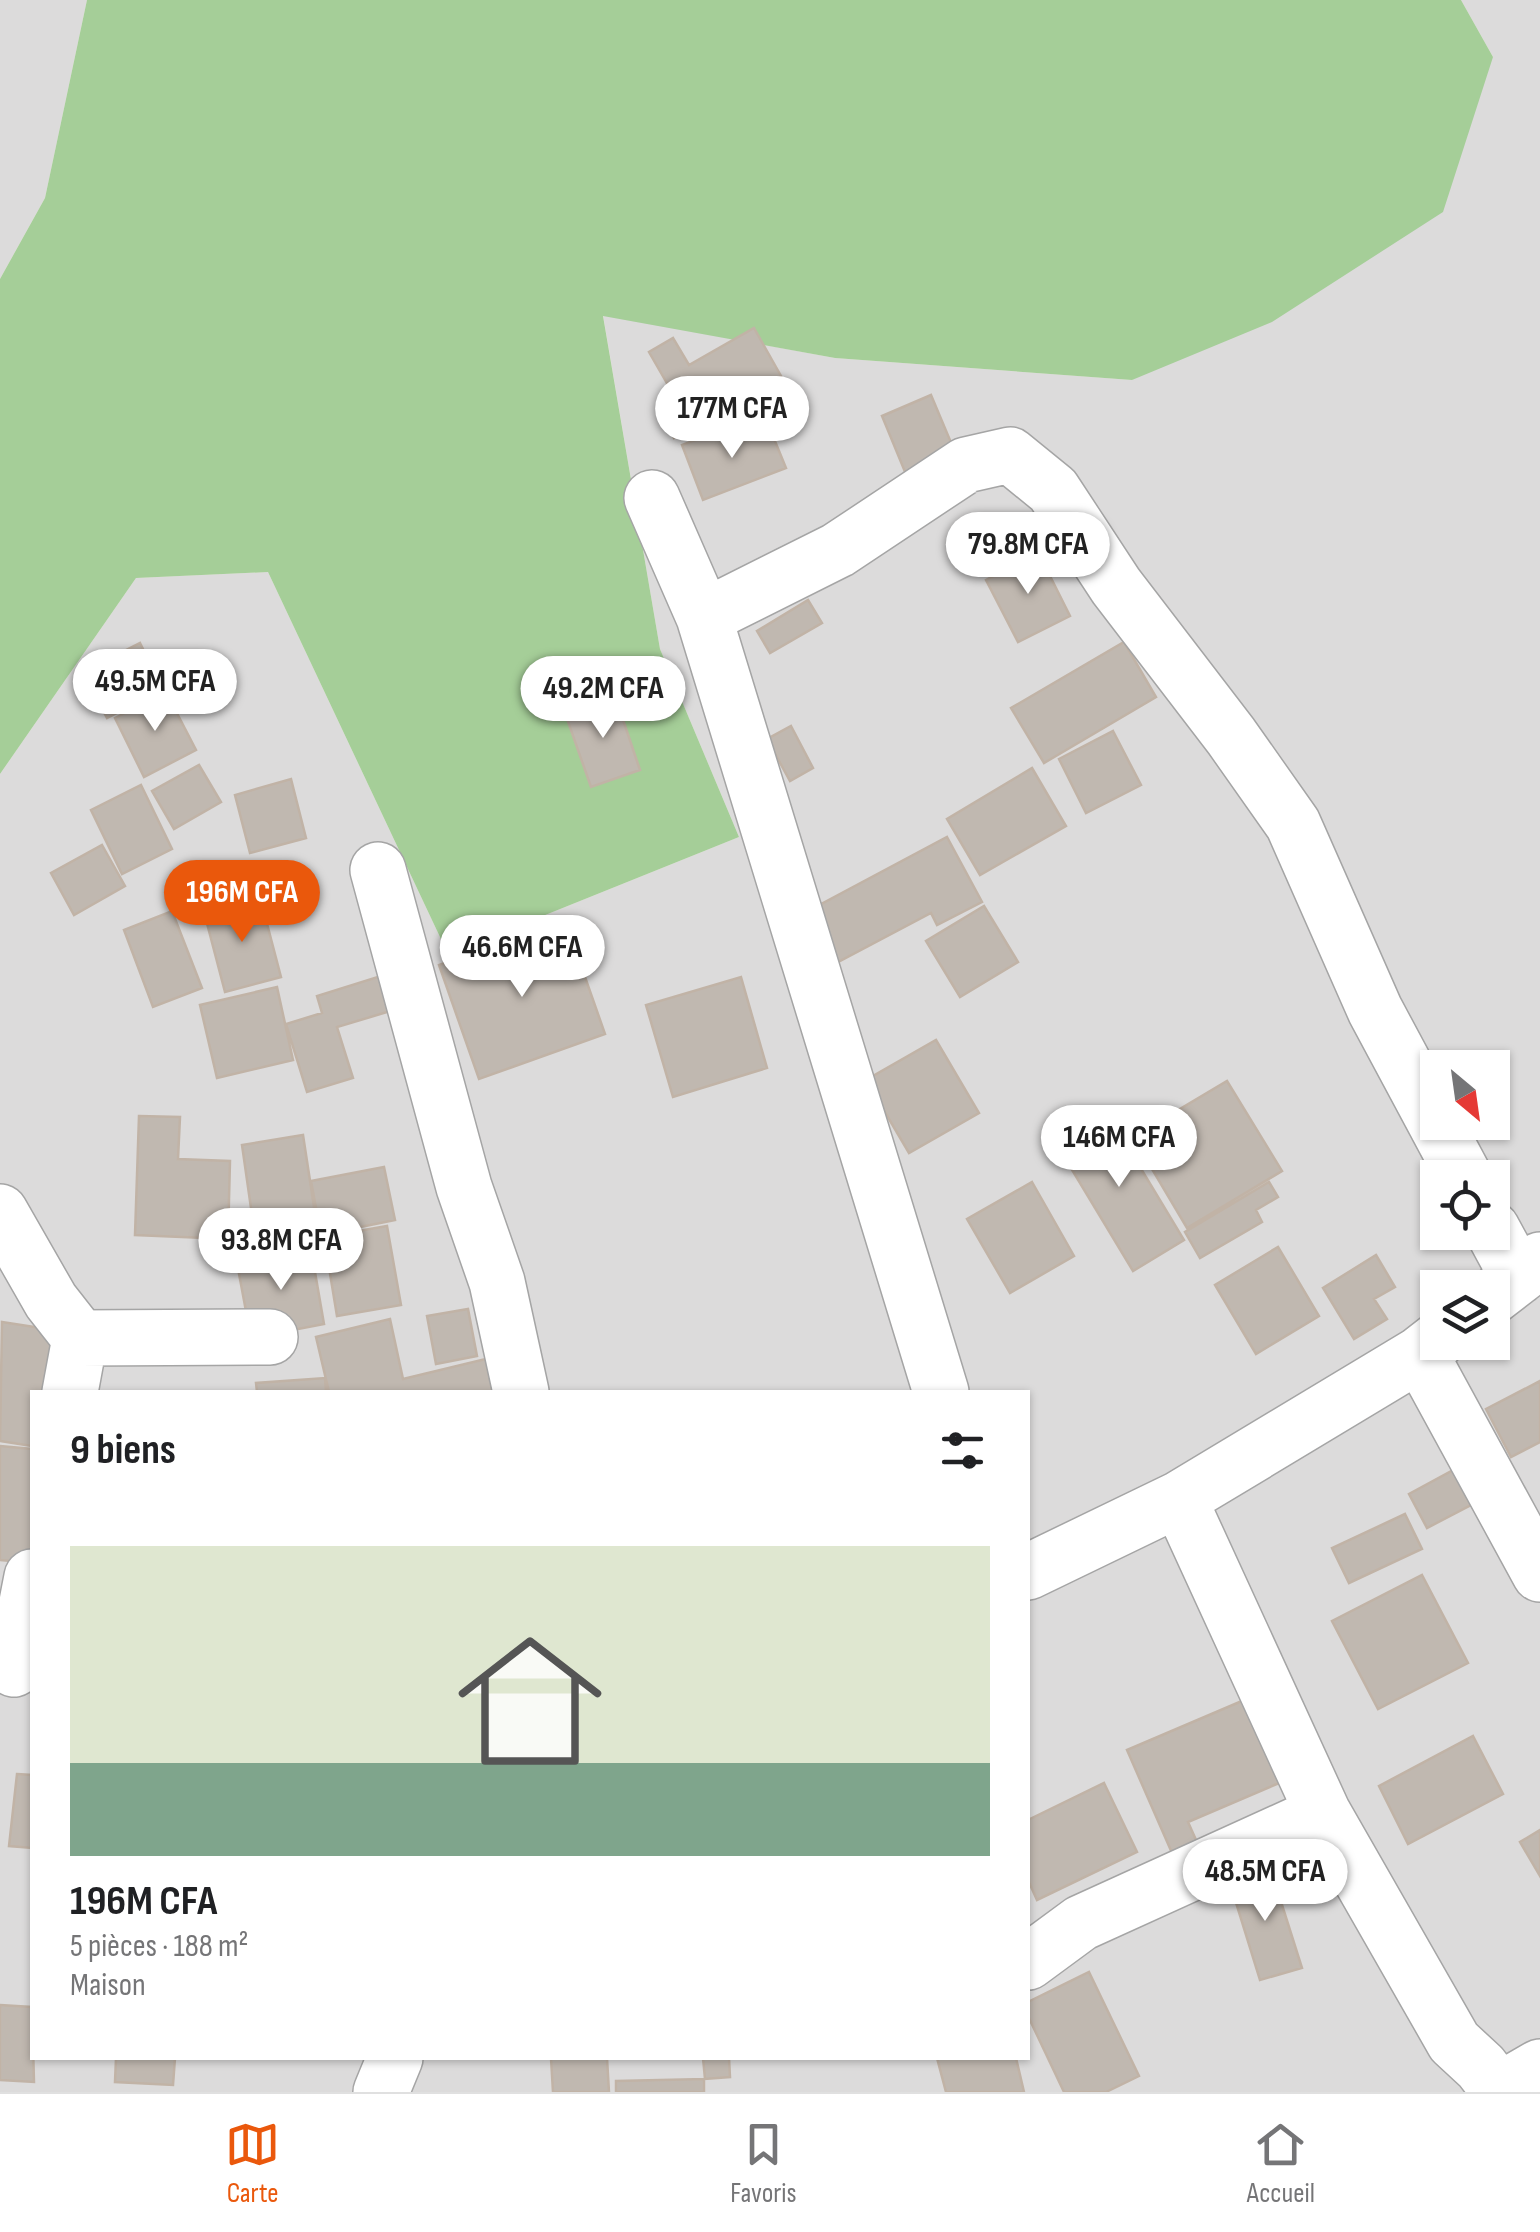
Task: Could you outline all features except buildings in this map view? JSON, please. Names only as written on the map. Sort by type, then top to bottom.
[{"type":"street","points":[[704,617],[838,550],[966,465],[1010,455],[1053,490],[1116,586],[1294,824],[1374,1010],[1455,1160]]},
{"type":"street","points":[[652,498],[704,617],[940,1390]]},
{"type":"street","points":[[378,870],[464,1188],[496,1282],[521,1390]]},
{"type":"street","points":[[0,1212],[51,1301],[80,1338],[70,1390]]},
{"type":"street","points":[[1503,1250],[1517,1278]]},
{"type":"street","points":[[80,1338],[270,1338]]},
{"type":"street","points":[[1030,1571],[1178,1498],[1420,1352]]},
{"type":"street","points":[[1434,1360],[1540,1574]]},
{"type":"street","points":[[1178,1498],[1323,1813],[1454,2042],[1513,2083]]},
{"type":"street","points":[[16,1669],[30,1588]]},
{"type":"street","points":[[1030,1961],[1081,1923],[1323,1813]]},
{"type":"street","points":[[381,2092],[393,2060]]},
{"type":"shaded area","points":[[0,0],[87,0],[45,198],[0,279]]},
{"type":"shaded area","points":[[1461,0],[1540,0],[1540,2092],[0,2092],[0,774],[136,578],[268,572],[448,954],[739,837],[660,649],[603,315],[835,358],[1132,380],[1493,57]]},
{"type":"green space","points":[[87,0],[1461,0],[1493,57],[1443,212],[1272,322],[1132,380],[835,358],[603,316],[660,649],[739,837],[448,954],[268,572],[136,578],[0,774],[0,279],[45,198]]}]
